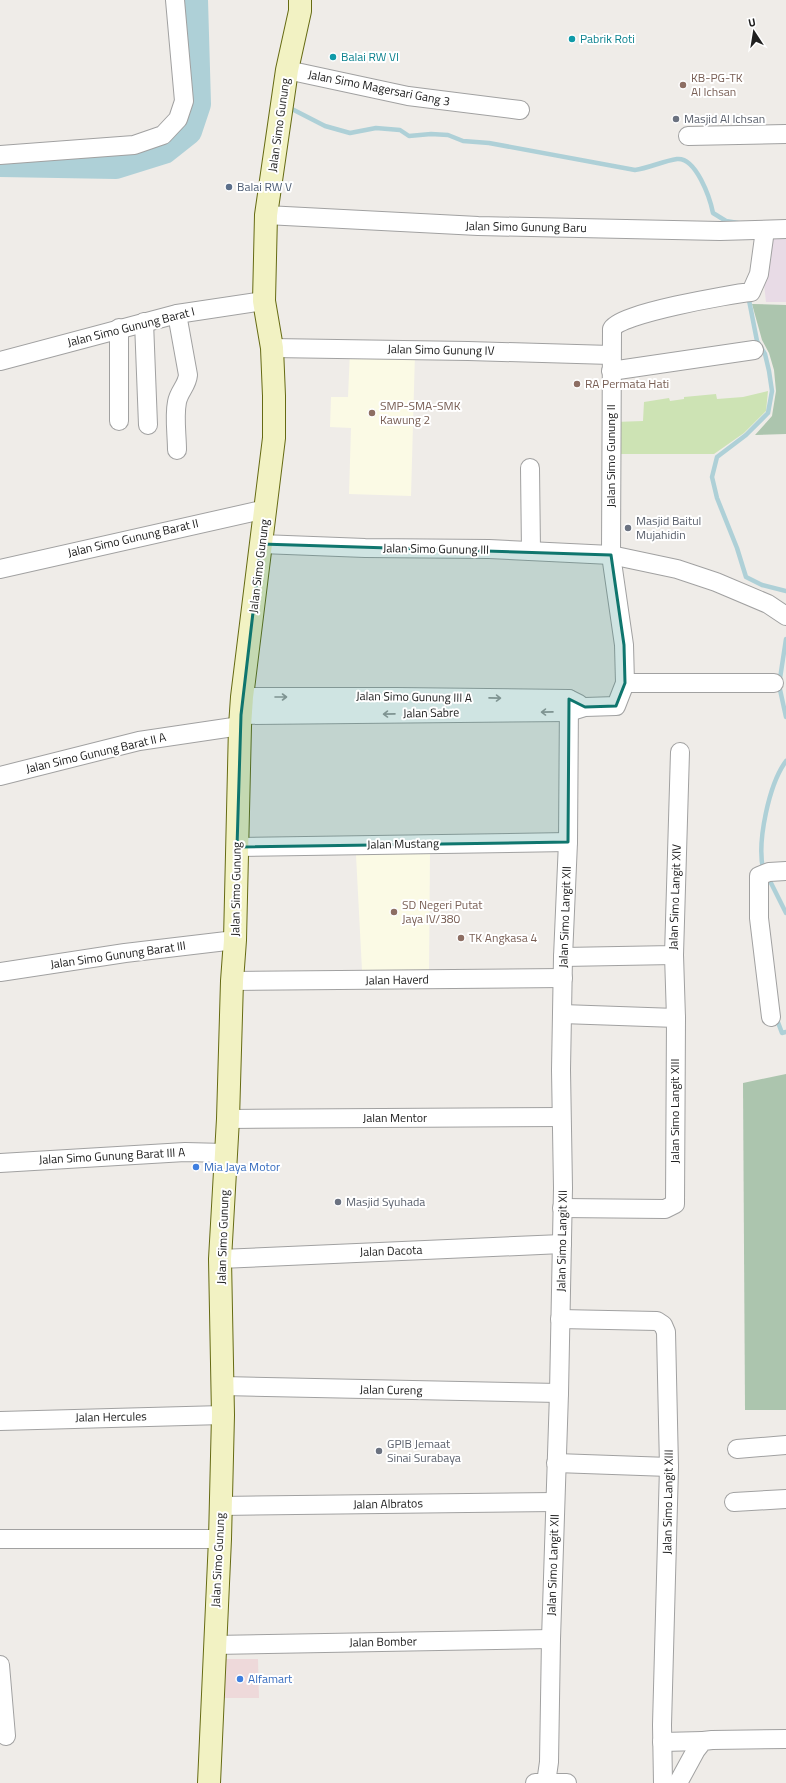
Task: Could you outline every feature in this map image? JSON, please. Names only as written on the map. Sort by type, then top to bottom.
[{"type":"main road","name":"Jalan Simo Gunung","points":[[209,1783],[214,1645],[220,1539],[223,1415],[220,1259],[228,1119],[232,981],[235,940],[241,713],[274,438],[272,348],[264,301],[266,215],[292,71],[300,11],[300,0]]},
{"type":"street","points":[[0,155],[134,145],[163,135],[178,119],[184,101],[180,41],[175,0]]},
{"type":"street","name":"Jalan Simo Magersari Gang 3","points":[[292,71],[408,96],[520,110]]},
{"type":"street","points":[[688,136],[786,134]]},
{"type":"street","name":"Jalan Simo Gunung Baru","points":[[266,215],[478,226],[755,230],[786,229]]},
{"type":"street","name":"Jalan Simo Gunung II","points":[[618,704],[625,683],[624,645],[611,555],[612,329],[617,324],[654,311],[748,292],[759,274],[755,230]]},
{"type":"street","name":"Jalan Simo Gunung Barat I","points":[[0,361],[119,328],[177,314],[264,301]]},
{"type":"street","points":[[177,314],[188,375],[186,384],[179,395],[177,403],[177,450]]},
{"type":"street","points":[[144,322],[148,425]]},
{"type":"street","points":[[119,328],[119,421]]},
{"type":"street","name":"Jalan Simo Gunung IV","points":[[272,348],[468,351],[611,363],[754,350]]},
{"type":"street","points":[[530,468],[531,551]]},
{"type":"street","name":"Jalan Simo Gunung Barat II","points":[[0,569],[266,509]]},
{"type":"street","name":"Jalan Simo Gunung III","points":[[261,544],[531,551],[611,555],[677,569],[716,582],[785,612]]},
{"type":"street","points":[[625,683],[774,683]]},
{"type":"street","name":"Jalan Sabre","points":[[241,713],[613,706],[618,704]]},
{"type":"street","name":"Jalan Simo Langit XII","points":[[546,1783],[549,1762],[551,1639],[559,1393],[562,1244],[561,1117],[563,957],[574,706]]},
{"type":"street","name":"Jalan Simo Gunung Barat II A","points":[[0,776],[139,741],[241,713]]},
{"type":"street","name":"Jalan Simo Langit XIV","points":[[563,957],[674,955],[680,752]]},
{"type":"street","name":"Jalan Mustang","points":[[238,847],[568,842]]},
{"type":"street","points":[[771,1017],[760,918],[759,875],[772,872]]},
{"type":"street","name":"Jalan Simo Gunung Barat III","points":[[0,972],[125,953],[235,940]]},
{"type":"street","points":[[562,1014],[676,1018],[674,955]]},
{"type":"street","name":"Jalan Haverd","points":[[232,981],[563,978]]},
{"type":"street","name":"Jalan Simo Langit XIII","points":[[562,1208],[665,1209],[675,1204],[676,1018]]},
{"type":"street","name":"Jalan Mentor","points":[[228,1119],[561,1117]]},
{"type":"street","name":"Jalan Simo Gunung Barat III A","points":[[0,1164],[185,1152],[225,1153]]},
{"type":"street","name":"Jalan Dacota","points":[[220,1259],[562,1244]]},
{"type":"street","name":"Jalan Simo Langit XIII","points":[[560,1319],[658,1321],[663,1325],[666,1332],[669,1467],[662,1742],[663,1783]]},
{"type":"street","name":"Jalan Cureng","points":[[223,1386],[559,1393]]},
{"type":"street","name":"Jalan Hercules","points":[[0,1421],[223,1415]]},
{"type":"street","points":[[737,1449],[786,1445]]},
{"type":"street","points":[[556,1463],[669,1467]]},
{"type":"street","points":[[734,1502],[786,1499]]},
{"type":"street","name":"Jalan Albratos","points":[[221,1506],[555,1502]]},
{"type":"street","points":[[0,1539],[220,1539]]},
{"type":"street","name":"Jalan Bomber","points":[[214,1645],[551,1639]]},
{"type":"street","points":[[0,1666],[6,1736]]},
{"type":"street","points":[[662,1742],[786,1739]]},
{"type":"street","points":[[678,1783],[696,1750],[703,1741]]},
{"type":"street","points":[[535,1783],[567,1783]]},
{"type":"highlighted area","points":[[261,544],[611,555],[624,645],[625,683],[616,706],[585,707],[569,699],[568,842],[237,847],[241,715]]},
{"type":"shaded area","points":[[786,231],[786,302],[766,302],[763,275],[767,232]]},
{"type":"shaded area","points":[[752,304],[786,305],[786,434],[755,435],[772,416],[776,391],[774,370],[769,353],[762,340]]},
{"type":"shaded area","name":"SMP-SMA-SMK Kawung 2","points":[[350,351],[415,353],[411,496],[349,494],[351,428],[330,427],[331,397],[348,397]]},
{"type":"shaded area","name":"SD Negeri Putat Jaya IV/380","points":[[430,852],[429,971],[362,970],[356,855]]},
{"type":"shaded area","points":[[786,1074],[786,1410],[745,1410],[743,1083]]},
{"type":"shaded area","name":"Alfamart","points":[[222,1659],[258,1659],[259,1698],[223,1698]]},
{"type":"green space","points":[[768,391],[766,411],[744,433],[714,454],[614,454],[615,422],[643,421],[644,402],[669,398],[670,401],[684,399],[684,397],[716,394],[717,399],[743,397]]},
{"type":"waterway","points":[[0,163],[116,165],[164,150],[188,131],[197,104],[194,0]]},
{"type":"waterway","points":[[288,107],[325,126],[350,133],[376,128],[400,130],[409,136],[431,134],[448,135],[463,141],[489,143],[635,170],[672,160],[684,160],[696,171],[701,180],[709,198],[713,213],[726,221],[738,223]]},
{"type":"waterway","points":[[748,295],[757,341],[765,354],[769,371],[772,391],[768,413],[746,435],[717,457],[712,477],[717,498],[737,548],[746,577],[762,585],[786,591]]},
{"type":"waterway","points":[[786,639],[779,685],[786,717]]},
{"type":"waterway","points":[[763,869],[762,844],[766,813],[774,784],[786,761]]},
{"type":"waterway","points":[[768,877],[786,913]]},
{"type":"waterway","points":[[776,1017],[782,1033],[786,1032]]},
{"type":"place","name":"Pabrik Roti","points":[[572,39]]},
{"type":"place","name":"Balai RW VI","points":[[333,57]]},
{"type":"place","name":"KB-PG-TK Al Ichsan","points":[[683,85]]},
{"type":"place","name":"Masjid Al Ichsan","points":[[676,119]]},
{"type":"place","name":"Balai RW V","points":[[229,187]]},
{"type":"place","name":"RA Permata Hati","points":[[577,384]]},
{"type":"place","name":"SMP-SMA-SMK Kawung 2","points":[[372,413]]},
{"type":"place","name":"Masjid Baitul Mujahidin","points":[[628,528]]},
{"type":"place","name":"SD Negeri Putat Jaya IV/380","points":[[394,912]]},
{"type":"place","name":"TK Angkasa 4","points":[[461,938]]},
{"type":"place","name":"Mia Jaya Motor","points":[[196,1167]]},
{"type":"place","name":"Masjid Syuhada","points":[[338,1202]]},
{"type":"place","name":"GPIB Jemaat Sinai Surabaya","points":[[379,1451]]},
{"type":"place","name":"Alfamart","points":[[240,1679]]}]
